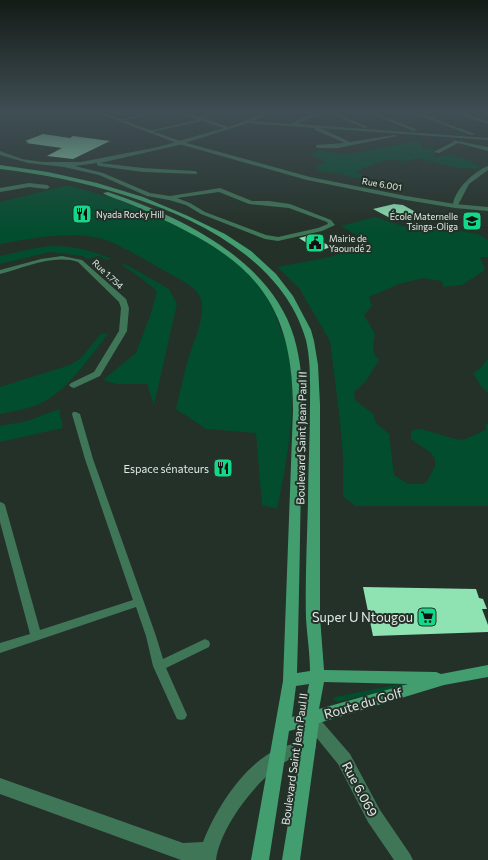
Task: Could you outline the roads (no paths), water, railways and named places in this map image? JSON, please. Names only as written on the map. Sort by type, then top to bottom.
[{"type":"main road","name":"Boulevard Saint Jean Paul II","points":[[0,167],[72,178],[152,198],[207,226],[231,240],[256,258],[270,271],[288,295],[309,340],[315,369],[313,619],[317,676],[316,692],[291,860]]},
{"type":"main road","name":"Boulevard Saint Jean Paul II","points":[[0,172],[41,177],[108,194],[138,205],[186,226],[240,262],[264,287],[273,301],[289,333],[298,381],[290,681],[260,860]]},
{"type":"main road","name":"Route du Golf","points":[[282,726],[311,720],[444,679],[488,671]]},
{"type":"main road","name":"Route du Golf","points":[[290,681],[317,676],[444,679]]},
{"type":"street","points":[[64,165],[85,163],[138,153]]},
{"type":"street","name":"Rue 6.001","points":[[217,153],[309,179],[455,206],[488,209]]},
{"type":"street","points":[[0,154],[37,163],[64,165],[101,174],[152,198],[170,198],[220,190],[251,203],[269,203],[290,206],[329,222],[332,225],[320,230],[278,239],[265,237],[203,213],[188,204],[170,198]]},
{"type":"street","points":[[85,163],[143,170],[195,173]]},
{"type":"street","points":[[455,206],[462,189],[474,175],[488,168]]},
{"type":"street","points":[[2,189],[29,185],[47,187]]},
{"type":"street","name":"Rue 1.754","points":[[0,272],[59,258],[74,258],[80,261],[123,301],[125,308],[123,332],[98,374],[74,385]]},
{"type":"street","points":[[76,414],[89,459],[139,602],[159,666],[181,715]]},
{"type":"street","points":[[0,505],[36,636]]},
{"type":"street","points":[[0,648],[139,602]]},
{"type":"street","points":[[159,666],[205,644]]},
{"type":"street","name":"Rue 6.069","points":[[311,720],[344,759],[374,816],[404,860]]},
{"type":"street","points":[[0,786],[183,852],[207,855],[235,798],[246,786],[277,757],[308,747]]},
{"type":"place","name":"Nyada Rocky Hill","points":[[82,214]]},
{"type":"place","name":"École Maternelle Tsinga-Oliga","points":[[472,221]]},
{"type":"place","name":"Mairie de Yaoundé 2","points":[[315,243]]},
{"type":"place","name":"Espace sénateurs","points":[[223,468]]},
{"type":"place","name":"Super U Ntougou","points":[[427,617]]}]
